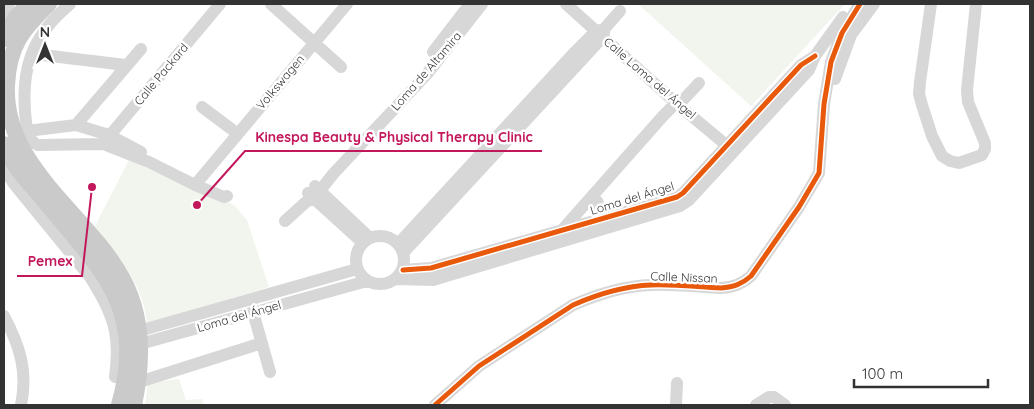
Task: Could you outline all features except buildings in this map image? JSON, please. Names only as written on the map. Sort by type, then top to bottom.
[{"type":"main road","points":[[4,38],[15,18],[29,4]]},
{"type":"main road","points":[[49,4],[22,31],[10,58],[7,95],[9,116],[16,139],[31,164],[106,254],[123,280],[132,303],[140,338],[139,382],[134,405]]},
{"type":"main road","points":[[4,144],[17,168],[102,272],[115,295],[124,320],[128,342],[126,375],[119,405]]},
{"type":"street","points":[[4,15],[9,4]]},
{"type":"street","points":[[70,4],[49,25],[35,46],[28,63],[24,84],[28,131],[33,142],[38,145],[106,140]]},
{"type":"street","name":"Calle Packard","points":[[106,140],[220,4]]},
{"type":"street","points":[[270,4],[341,66]]},
{"type":"street","name":"Volkswagen","points":[[106,140],[197,183],[347,4]]},
{"type":"street","points":[[366,241],[313,194],[421,68],[470,4]]},
{"type":"street","name":"Loma de Altamira","points":[[285,221],[334,173],[427,74],[482,4]]},
{"type":"street","name":"Calle Loma del Ángel","points":[[566,4],[601,32],[730,148]]},
{"type":"street","name":"Loma del Ángel","points":[[400,274],[433,280],[607,222],[667,201],[683,193],[730,148],[801,65],[815,56],[855,4]]},
{"type":"street","points":[[824,104],[835,50],[842,33],[860,4]]},
{"type":"street","points":[[824,104],[851,36],[874,4]]},
{"type":"street","points":[[931,4],[919,94],[932,136],[942,156],[950,162],[959,162],[982,155],[985,149],[985,143],[968,102],[966,90],[976,4]]},
{"type":"street","points":[[401,248],[573,54],[601,32],[620,11]]},
{"type":"street","points":[[76,125],[141,49]]},
{"type":"street","points":[[43,55],[126,66]]},
{"type":"street","points":[[565,235],[699,83]]},
{"type":"street","points":[[565,235],[597,201],[680,104]]},
{"type":"street","name":"Calle Nissan","points":[[434,405],[479,366],[574,305],[586,300],[611,291],[653,284],[721,288],[742,284],[751,276],[794,214],[819,173],[824,104]]},
{"type":"street","points":[[202,107],[238,134]]},
{"type":"street","points":[[28,131],[76,125],[106,140]]},
{"type":"street","points":[[4,168],[14,184],[90,277],[99,292],[114,325],[118,343],[115,377]]},
{"type":"street","points":[[597,201],[607,222]]},
{"type":"street","points":[[384,236],[401,248],[404,264],[400,274],[382,285],[367,281],[357,269],[356,255],[366,241],[384,236]]},
{"type":"street","name":"Loma del Ángel","points":[[140,338],[357,269]]},
{"type":"street","name":"Loma del Ángel","points":[[158,333],[253,312],[367,281]]},
{"type":"street","points":[[253,312],[270,372]]},
{"type":"street","points":[[4,316],[21,354],[25,375],[21,405]]},
{"type":"street","points":[[139,382],[262,344]]},
{"type":"street","points":[[676,405],[677,383]]},
{"type":"street","points":[[756,405],[769,396],[774,397],[785,405]]},
{"type":"shaded area","points":[[638,4],[845,4],[751,106]]},
{"type":"shaded area","points":[[129,160],[234,205],[247,220],[269,287],[147,324],[141,296],[135,284],[121,260],[95,226]]},
{"type":"shaded area","points":[[179,379],[186,400],[202,399],[204,405],[145,405],[148,383]]},
{"type":"cycle path","points":[[435,405],[479,366],[582,301],[611,291],[651,285],[726,288],[741,283],[751,276],[799,207],[819,173],[824,104],[831,62],[842,33],[860,4]]},
{"type":"cycle path","points":[[403,270],[431,268],[677,197],[683,193],[801,65],[815,56]]},
{"type":"place","name":"Pemex","points":[[92,187]]},
{"type":"place","name":"Kinespa Beauty & Physical Therapy Clinic","points":[[197,205]]}]
